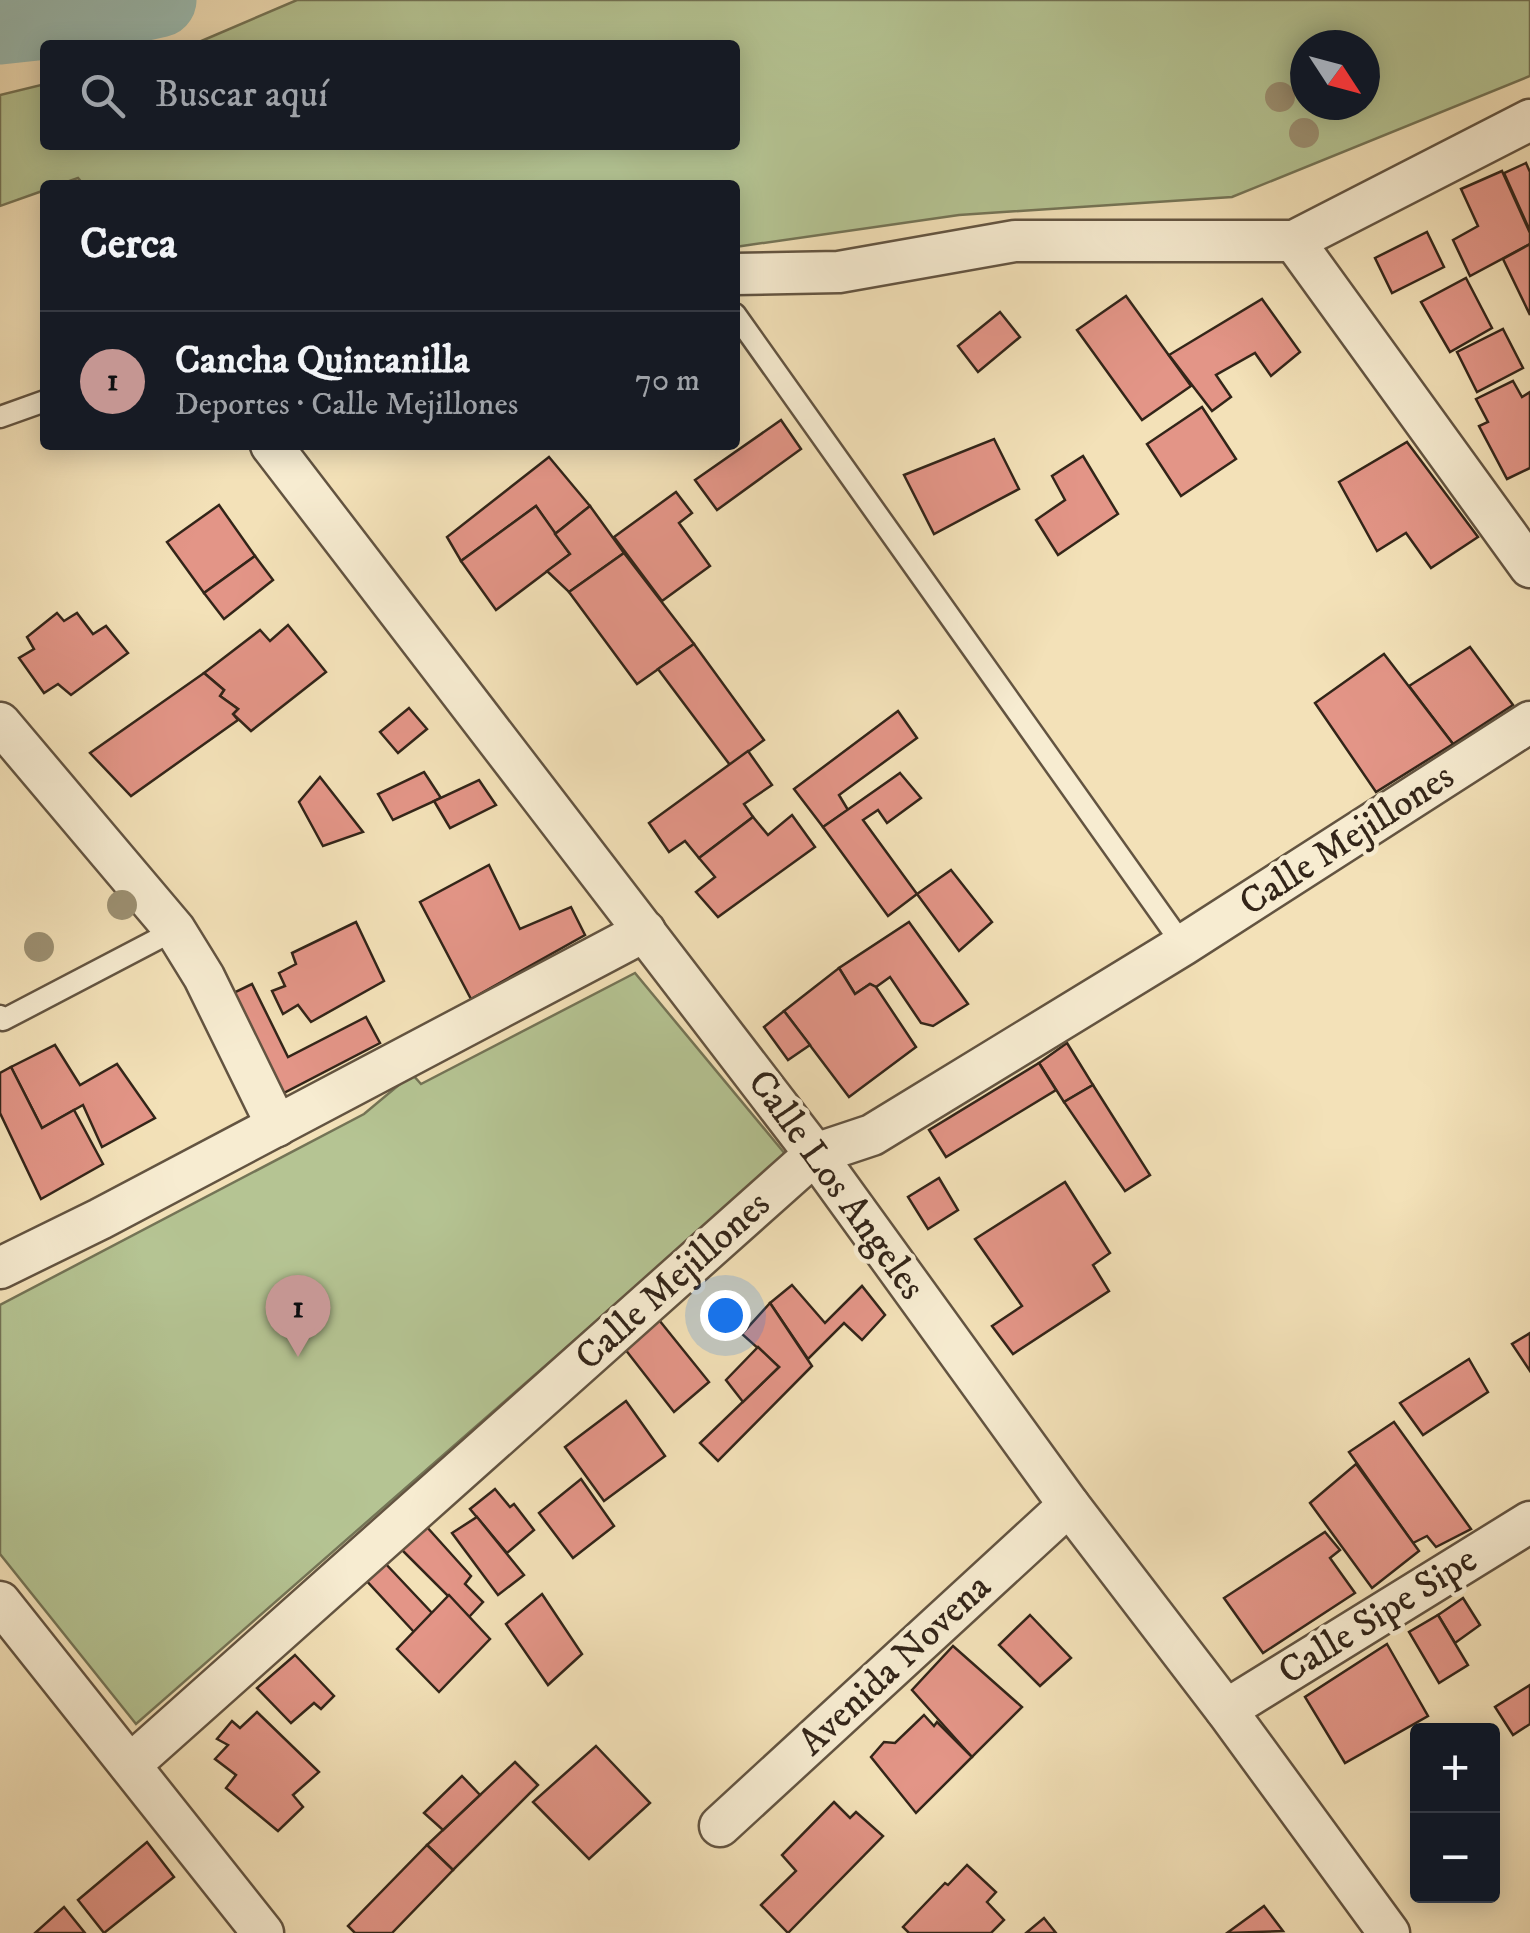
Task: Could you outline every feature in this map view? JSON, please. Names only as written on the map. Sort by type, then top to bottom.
[{"type":"street","points":[[740,274],[839,272],[1015,242],[1294,241],[1530,120]]},
{"type":"street","points":[[1294,241],[1530,566]]},
{"type":"street","name":"Calle Los Angeles","points":[[274,450],[816,1154],[1069,1505],[1389,1933]]},
{"type":"street","name":"Calle Mejillones","points":[[130,1764],[816,1154],[872,1135],[1183,946],[1530,722]]},
{"type":"street","points":[[0,723],[176,930],[204,977],[277,1126]]},
{"type":"street","points":[[0,1268],[645,931]]},
{"type":"street","name":"Avenida Novena","points":[[720,1826],[1069,1505]]},
{"type":"street","name":"Calle Sipe Sipe","points":[[1226,1710],[1530,1522]]},
{"type":"street","points":[[0,1602],[263,1933]]},
{"type":"lane","points":[[740,321],[1183,946]]},
{"type":"lane","points":[[0,418],[40,403]]},
{"type":"lane","points":[[0,1016],[3,1020],[176,930]]},
{"type":"green space","points":[[297,0],[1530,0],[1530,76],[1232,197],[959,215],[740,246],[740,180],[78,178],[40,180],[40,192],[0,206],[0,95],[40,85],[40,150],[740,150],[740,40],[204,40]]},
{"type":"green space","points":[[635,973],[786,1155],[136,1724],[0,1554],[0,1305],[364,1114],[412,1074],[421,1084]]},
{"type":"building","points":[[1526,163],[1530,172],[1530,231],[1504,173]]},
{"type":"building","points":[[1502,171],[1530,233],[1530,244],[1470,276],[1453,240],[1478,226],[1461,189]]},
{"type":"building","points":[[1427,232],[1444,267],[1392,293],[1375,258]]},
{"type":"building","points":[[1530,244],[1530,315],[1503,259]]},
{"type":"building","points":[[1466,278],[1492,328],[1450,352],[1421,302]]},
{"type":"building","points":[[1126,296],[1191,386],[1142,420],[1077,330]]},
{"type":"building","points":[[1262,299],[1300,352],[1271,376],[1255,353],[1216,375],[1231,397],[1212,411],[1169,355]]},
{"type":"building","points":[[1000,312],[1020,337],[978,372],[958,346]]},
{"type":"building","points":[[1503,329],[1523,368],[1477,392],[1457,352]]},
{"type":"building","points":[[1513,381],[1522,397],[1530,392],[1530,468],[1507,479],[1479,426],[1488,422],[1476,399]]},
{"type":"building","points":[[1202,407],[1236,459],[1181,496],[1147,444]]},
{"type":"building","points":[[781,420],[801,449],[717,510],[695,480]]},
{"type":"building","points":[[994,439],[1019,489],[934,534],[904,475]]},
{"type":"building","points":[[1407,442],[1478,537],[1431,568],[1406,533],[1377,551],[1339,482]]},
{"type":"building","points":[[1083,456],[1118,514],[1058,555],[1036,520],[1065,500],[1052,476]]},
{"type":"building","points":[[549,457],[590,506],[555,534],[536,506],[461,561],[447,537]]},
{"type":"building","points":[[676,492],[692,513],[679,523],[710,566],[662,601],[614,537]]},
{"type":"building","points":[[219,505],[255,556],[204,593],[167,542]]},
{"type":"building","points":[[536,506],[570,554],[496,610],[461,561]]},
{"type":"building","points":[[590,506],[624,553],[569,592],[547,571],[570,554],[555,534]]},
{"type":"building","points":[[624,553],[694,644],[637,684],[569,592]]},
{"type":"building","points":[[255,556],[273,580],[224,619],[204,593]]},
{"type":"building","points":[[57,613],[64,621],[77,613],[93,634],[106,626],[128,653],[71,695],[58,684],[44,693],[19,658],[34,649],[27,637]]},
{"type":"building","points":[[288,625],[326,672],[251,731],[233,714],[238,709],[220,696],[224,690],[204,673],[260,630],[270,641]]},
{"type":"building","points":[[694,644],[764,740],[730,765],[658,669]]},
{"type":"building","points":[[1470,647],[1513,705],[1453,744],[1409,686]]},
{"type":"building","points":[[1384,654],[1453,744],[1376,792],[1315,703]]},
{"type":"building","points":[[204,673],[224,690],[220,696],[238,709],[233,714],[238,720],[131,796],[90,753]]},
{"type":"building","points":[[409,708],[427,729],[398,753],[380,732]]},
{"type":"building","points":[[898,711],[917,738],[839,795],[848,810],[823,827],[794,789]]},
{"type":"building","points":[[748,751],[772,785],[744,804],[753,817],[699,858],[685,841],[669,852],[649,823]]},
{"type":"building","points":[[424,772],[441,798],[393,820],[378,794]]},
{"type":"building","points":[[900,773],[921,798],[887,823],[878,810],[863,820],[917,894],[888,916],[823,827]]},
{"type":"building","points":[[320,777],[363,832],[323,846],[299,802]]},
{"type":"building","points":[[479,780],[496,805],[450,828],[434,801]]},
{"type":"building","points":[[792,815],[815,847],[718,917],[696,892],[715,877],[699,858],[753,817],[768,835]]},
{"type":"building","points":[[489,865],[520,929],[571,907],[585,935],[471,999],[420,902]]},
{"type":"building","points":[[951,870],[992,922],[959,951],[917,894]]},
{"type":"building","points":[[356,922],[384,981],[311,1022],[298,1005],[283,1014],[272,991],[285,986],[279,973],[296,964],[292,953]]},
{"type":"building","points":[[909,922],[968,1004],[933,1026],[921,1023],[890,977],[855,994],[839,968]]},
{"type":"building","points":[[839,968],[855,994],[870,984],[876,987],[916,1047],[849,1097],[784,1011]]},
{"type":"building","points":[[252,984],[288,1057],[366,1017],[380,1043],[276,1097],[225,997]]},
{"type":"building","points":[[784,1011],[810,1045],[788,1060],[764,1027]]},
{"type":"building","points":[[1067,1043],[1093,1085],[1064,1102],[1039,1063]]},
{"type":"building","points":[[55,1045],[80,1085],[117,1064],[155,1118],[102,1147],[83,1105],[42,1128],[11,1067]]},
{"type":"building","points":[[1039,1063],[1056,1090],[946,1157],[929,1130]]},
{"type":"building","points":[[11,1067],[42,1128],[74,1110],[103,1164],[41,1199],[0,1113],[0,1073]]},
{"type":"building","points":[[1093,1085],[1150,1175],[1125,1191],[1064,1102]]},
{"type":"building","points":[[939,1178],[958,1210],[928,1229],[908,1197]]},
{"type":"building","points":[[1065,1182],[1110,1253],[1093,1265],[1109,1291],[1013,1354],[992,1326],[1022,1306],[975,1239]]},
{"type":"building","points":[[792,1285],[825,1323],[862,1286],[885,1315],[862,1340],[844,1323],[808,1359],[770,1303]]},
{"type":"building","points":[[770,1303],[812,1366],[718,1461],[700,1443],[779,1367],[742,1334]]},
{"type":"building","points":[[655,1315],[709,1382],[674,1412],[621,1344]]},
{"type":"building","points":[[1530,1333],[1530,1371],[1512,1344]]},
{"type":"building","points":[[758,1347],[779,1367],[743,1402],[726,1380]]},
{"type":"building","points":[[1469,1359],[1488,1392],[1423,1435],[1400,1403]]},
{"type":"building","points":[[626,1401],[665,1456],[604,1501],[565,1447]]},
{"type":"building","points":[[1394,1422],[1471,1529],[1436,1547],[1427,1536],[1413,1543],[1349,1452]]},
{"type":"building","points":[[1356,1464],[1419,1551],[1372,1588],[1310,1503]]},
{"type":"building","points":[[581,1479],[614,1526],[573,1558],[539,1513]]},
{"type":"building","points":[[495,1489],[510,1507],[514,1504],[534,1530],[507,1553],[470,1509]]},
{"type":"building","points":[[477,1517],[524,1575],[498,1595],[452,1533]]},
{"type":"building","points":[[426,1526],[471,1576],[465,1584],[483,1602],[469,1617],[400,1548]]},
{"type":"building","points":[[1325,1532],[1340,1550],[1330,1558],[1355,1593],[1263,1653],[1224,1598]]},
{"type":"building","points":[[383,1561],[432,1613],[414,1632],[364,1578]]},
{"type":"building","points":[[542,1594],[582,1654],[548,1685],[506,1624]]},
{"type":"building","points":[[449,1595],[490,1639],[439,1692],[397,1649]]},
{"type":"building","points":[[1463,1598],[1480,1625],[1455,1643],[1438,1615]]},
{"type":"building","points":[[1030,1615],[1071,1658],[1040,1686],[999,1645]]},
{"type":"building","points":[[1438,1615],[1468,1665],[1439,1683],[1409,1632]]},
{"type":"building","points":[[1387,1644],[1428,1716],[1345,1763],[1305,1697]]},
{"type":"building","points":[[953,1646],[1022,1707],[972,1757],[912,1690]]},
{"type":"building","points":[[295,1655],[334,1696],[321,1709],[314,1703],[291,1723],[257,1688]]},
{"type":"building","points":[[1530,1685],[1530,1724],[1513,1735],[1495,1707]]},
{"type":"building","points":[[257,1712],[319,1772],[293,1795],[303,1807],[278,1831],[226,1788],[236,1775],[215,1759],[228,1745],[217,1739],[232,1721],[240,1728]]},
{"type":"building","points":[[924,1715],[934,1726],[937,1722],[972,1757],[916,1813],[871,1757],[884,1742],[895,1743]]},
{"type":"building","points":[[596,1746],[650,1803],[589,1859],[533,1802]]},
{"type":"building","points":[[515,1762],[538,1785],[453,1870],[427,1845]]},
{"type":"building","points":[[462,1776],[480,1795],[443,1830],[424,1813]]},
{"type":"building","points":[[834,1802],[850,1818],[856,1812],[883,1836],[788,1933],[761,1905],[796,1871],[782,1855]]},
{"type":"building","points":[[147,1842],[174,1877],[104,1933],[78,1900]]},
{"type":"building","points":[[427,1845],[453,1870],[392,1933],[355,1933],[348,1926]]},
{"type":"building","points":[[967,1865],[996,1892],[987,1902],[1004,1920],[991,1933],[909,1933],[903,1927]]},
{"type":"building","points":[[1264,1906],[1283,1931],[1227,1933]]},
{"type":"building","points":[[64,1907],[85,1933],[35,1933]]},
{"type":"building","points":[[1044,1918],[1056,1933],[1026,1933]]},
{"type":"waterway","points":[[0,27],[74,19],[159,0]]},
{"type":"place","name":"Cancha Quintanilla","points":[[298,1357]]}]
